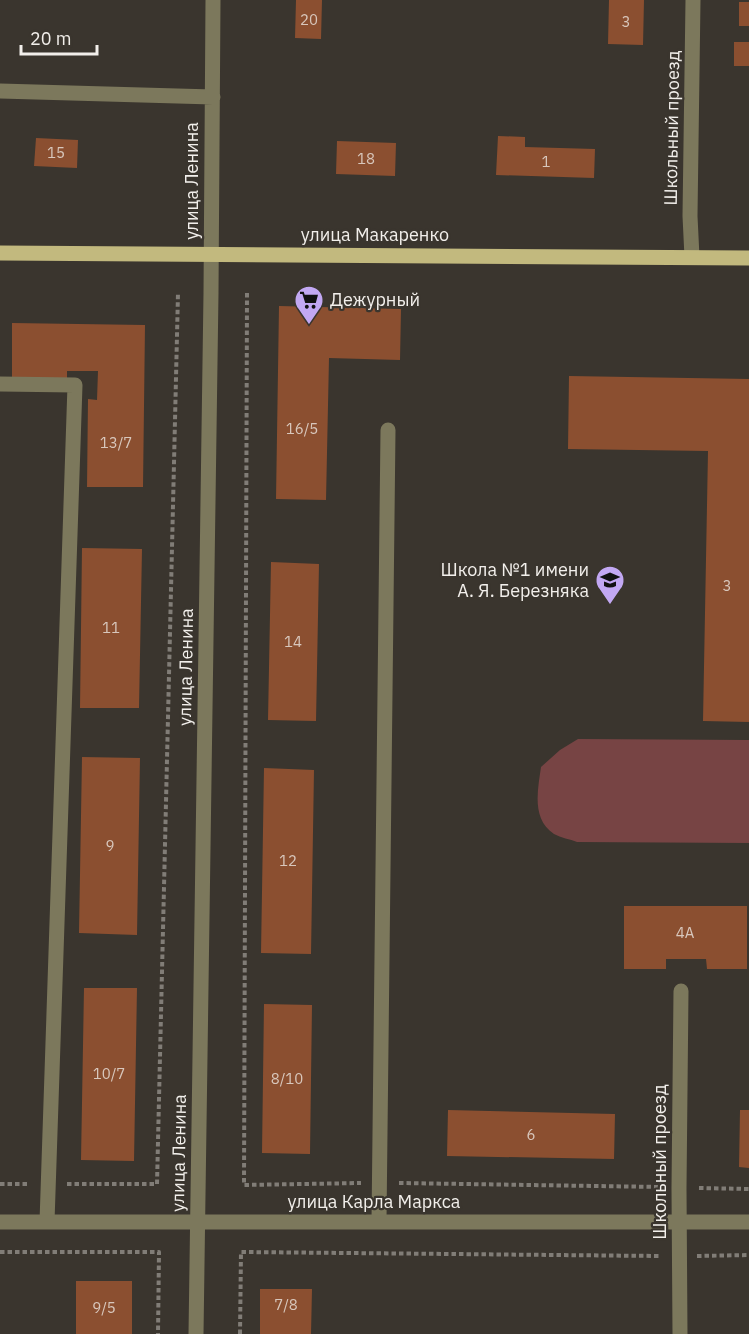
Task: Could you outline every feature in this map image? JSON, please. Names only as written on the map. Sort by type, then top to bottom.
[{"type":"main road","name":"улица Макаренко","points":[[0,253],[749,258]]},
{"type":"street","name":"улица Ленина","points":[[196,1334],[212,254],[213,0]]},
{"type":"street","name":"Школьный проезд","points":[[692,257],[690,216],[693,0]]},
{"type":"street","points":[[0,90],[213,97]]},
{"type":"street","points":[[0,384],[75,385],[46,1222]]},
{"type":"street","points":[[379,1221],[388,430]]},
{"type":"street","name":"Школьный проезд","points":[[680,1334],[681,991]]},
{"type":"street","name":"улица Карла Маркса","points":[[0,1222],[749,1222]]},
{"type":"path","points":[[0,1184],[158,1184],[178,293]]},
{"type":"path","points":[[247,293],[244,1185],[379,1183],[749,1189]]},
{"type":"path","points":[[0,1252],[159,1252],[158,1334]]},
{"type":"path","points":[[240,1334],[241,1252],[749,1255]]},
{"type":"shaded area","points":[[578,739],[749,740],[749,843],[577,842],[554,834],[547,828],[539,812],[541,767],[560,750]]},
{"type":"building","points":[[296,0],[322,0],[321,39],[295,38]]},
{"type":"building","points":[[609,0],[644,0],[643,45],[608,44]]},
{"type":"building","points":[[739,2],[749,2],[749,26],[739,26]]},
{"type":"building","points":[[734,42],[749,42],[749,66],[734,66]]},
{"type":"building","points":[[498,136],[525,137],[525,147],[595,149],[594,178],[496,175]]},
{"type":"building","points":[[36,138],[78,140],[77,168],[34,166]]},
{"type":"building","points":[[337,141],[396,143],[395,176],[336,174]]},
{"type":"building","points":[[279,306],[401,309],[400,360],[329,358],[326,500],[276,499]]},
{"type":"building","points":[[12,323],[145,325],[143,487],[87,487],[88,399],[97,400],[98,371],[67,371],[67,380],[12,379]]},
{"type":"building","points":[[569,376],[749,379],[749,722],[703,721],[708,451],[568,449]]},
{"type":"building","points":[[82,548],[142,549],[139,708],[80,708]]},
{"type":"building","points":[[271,562],[319,564],[316,721],[268,720]]},
{"type":"building","points":[[82,757],[140,758],[137,935],[79,933]]},
{"type":"building","points":[[264,768],[314,770],[311,954],[261,953]]},
{"type":"building","points":[[624,906],[747,906],[747,969],[707,969],[706,959],[666,959],[666,969],[624,969]]},
{"type":"building","points":[[84,988],[137,988],[134,1161],[81,1160]]},
{"type":"building","points":[[264,1004],[312,1005],[310,1154],[262,1153]]},
{"type":"building","points":[[448,1110],[615,1114],[614,1159],[447,1156]]},
{"type":"building","points":[[740,1110],[749,1110],[749,1168],[739,1167]]},
{"type":"building","points":[[76,1281],[132,1281],[132,1334],[76,1334]]},
{"type":"building","points":[[260,1289],[312,1289],[311,1334],[260,1334]]},
{"type":"place","name":"Дежурный","points":[[309,326]]},
{"type":"place","name":"Школа №1 имени А. Я. Березняка","points":[[610,606]]}]
